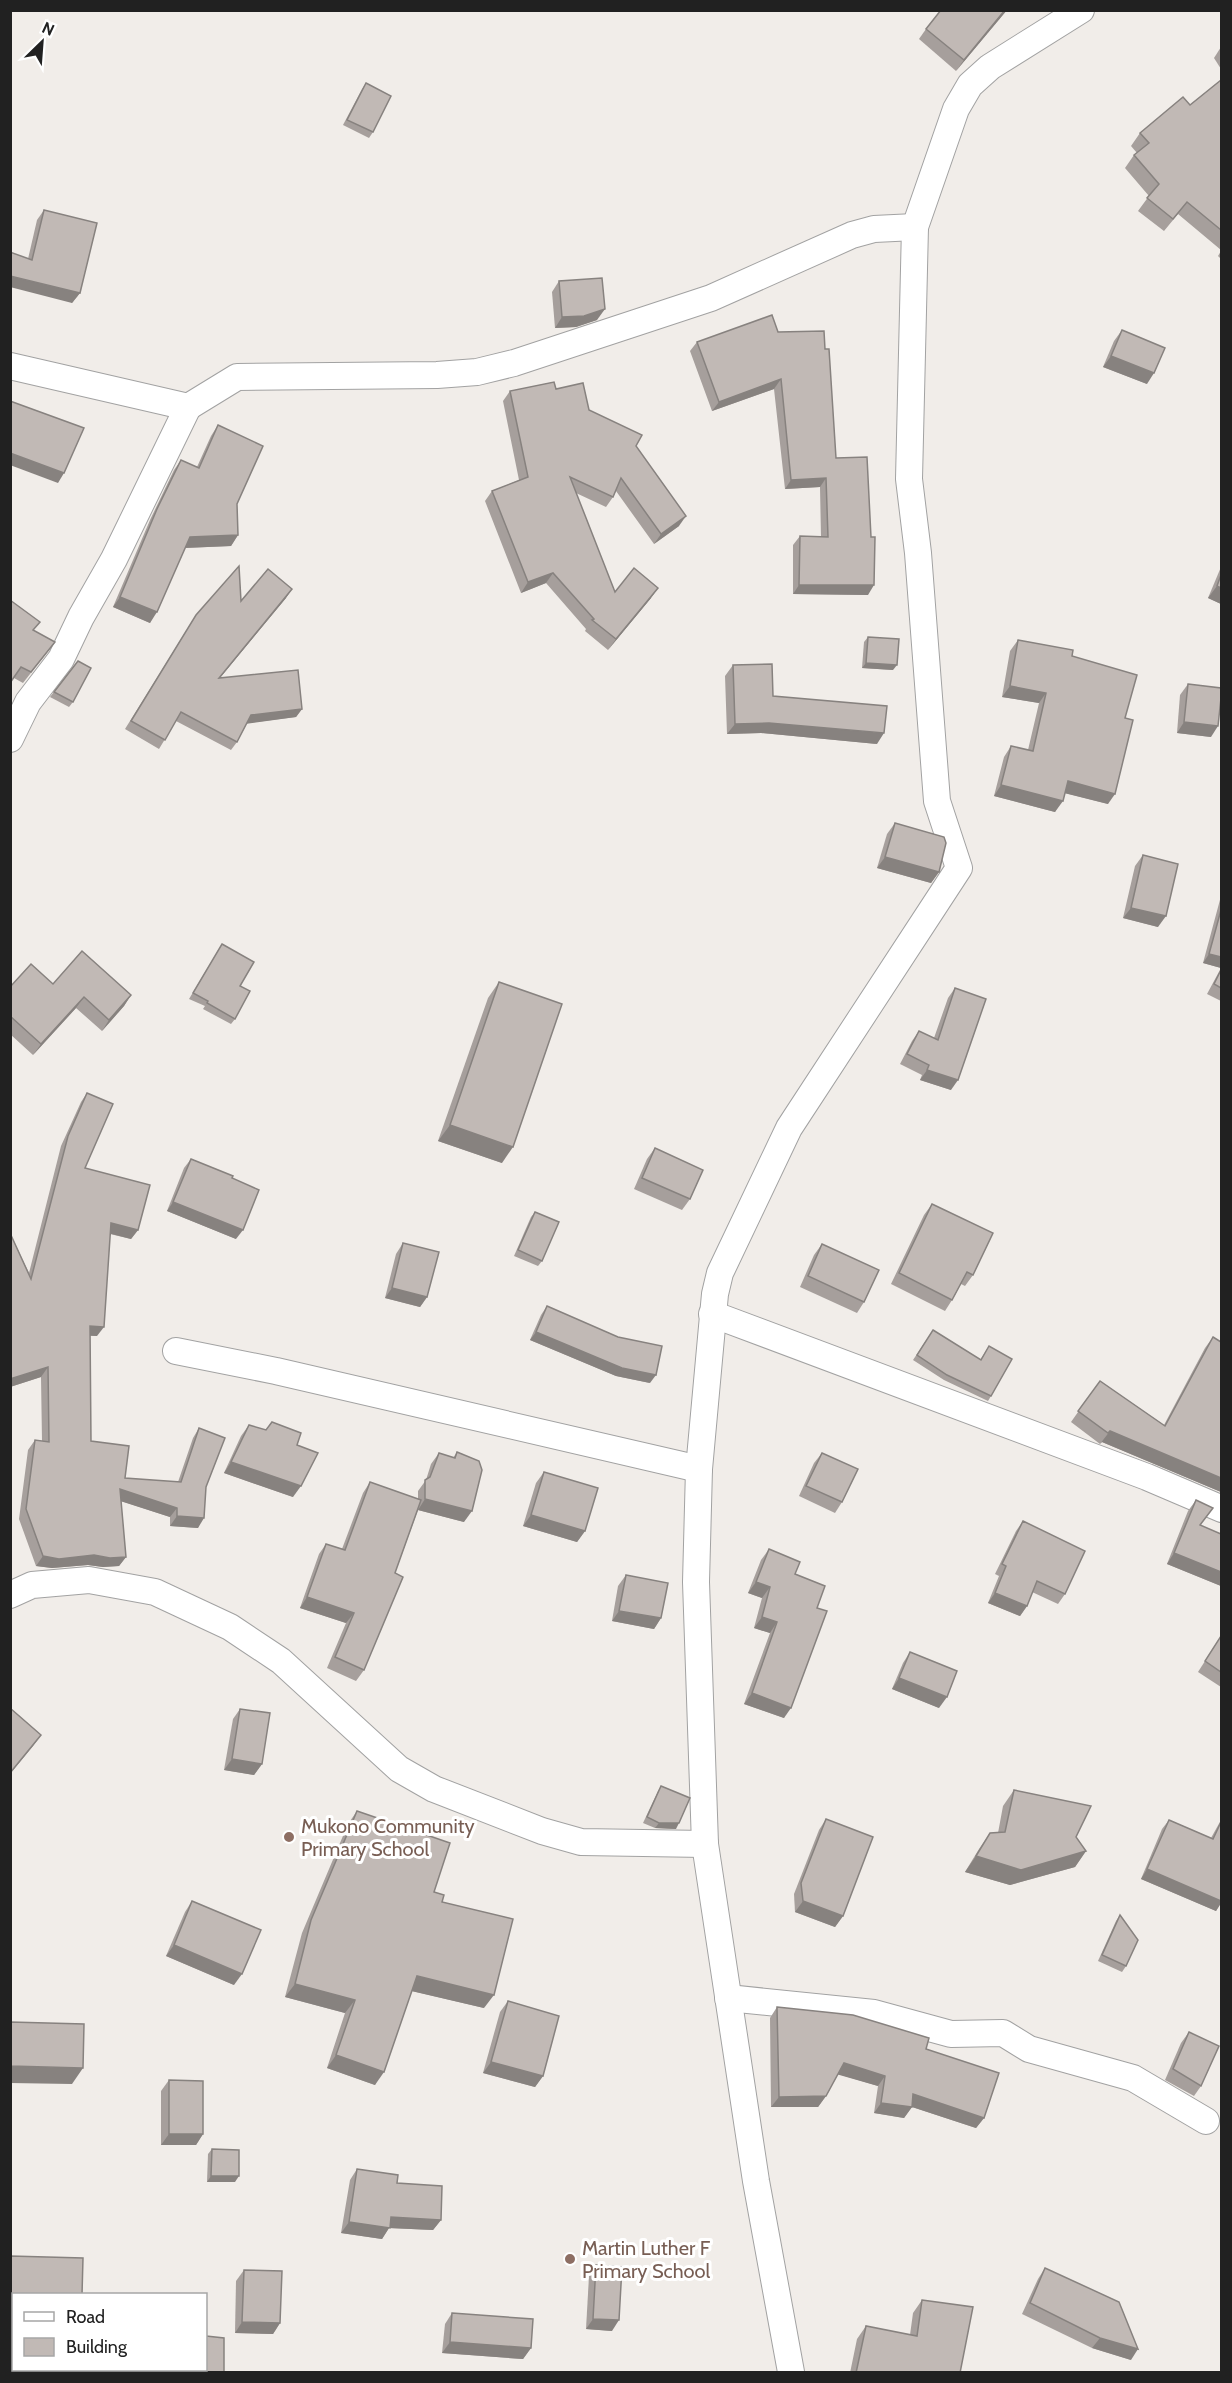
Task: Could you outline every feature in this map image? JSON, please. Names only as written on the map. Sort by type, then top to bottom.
[{"type":"street","points":[[791,2373],[756,2181],[705,1844],[696,1582],[699,1469],[712,1314],[720,1273],[789,1128],[959,868],[937,801],[918,554],[909,479],[915,227],[956,109],[970,85],[990,67],[1081,10]]},
{"type":"street","points":[[10,739],[28,702],[61,659],[81,617],[114,559],[188,407],[237,377],[437,375],[477,372],[514,363],[711,298],[852,235],[874,229],[915,227]]},
{"type":"street","points":[[10,366],[188,407]]},
{"type":"street","points":[[712,1314],[1147,1477],[1221,1509]]},
{"type":"street","points":[[176,1351],[276,1371],[699,1469]]},
{"type":"street","points":[[10,1595],[32,1585],[89,1580],[155,1592],[230,1627],[281,1661],[399,1769],[434,1789],[542,1831],[581,1842],[705,1844]]},
{"type":"street","points":[[728,1998],[874,2013],[951,2034],[1003,2033],[1029,2049],[1133,2078],[1206,2121]]},
{"type":"building","points":[[941,10],[1005,10],[964,60],[926,29]]},
{"type":"building","points":[[1221,80],[1221,230],[1187,202],[1173,219],[1147,198],[1159,184],[1134,155],[1149,143],[1140,133],[1183,97],[1190,105]]},
{"type":"building","points":[[366,83],[391,96],[373,132],[347,120]]},
{"type":"building","points":[[44,210],[97,223],[80,293],[10,276],[10,252],[32,260]]},
{"type":"building","points":[[602,278],[605,309],[584,316],[562,317],[559,281]]},
{"type":"building","points":[[772,315],[778,332],[824,331],[825,349],[829,349],[836,458],[867,457],[871,537],[875,537],[874,585],[799,585],[800,536],[828,537],[826,478],[791,480],[781,379],[719,402],[697,342]]},
{"type":"building","points":[[1122,330],[1165,348],[1154,373],[1111,356]]},
{"type":"building","points":[[554,382],[556,389],[583,383],[589,410],[642,435],[636,446],[686,516],[661,534],[621,478],[613,497],[570,477],[615,592],[634,568],[658,588],[616,639],[592,620],[594,619],[553,573],[528,582],[492,491],[528,477],[510,391]]},
{"type":"building","points":[[10,401],[84,428],[64,473],[10,453]]},
{"type":"building","points":[[218,425],[263,446],[237,504],[238,535],[190,537],[157,612],[120,597],[157,509],[181,460],[199,468]]},
{"type":"building","points":[[239,566],[241,601],[268,569],[292,589],[219,678],[298,670],[302,709],[251,715],[237,742],[181,712],[165,740],[131,721],[196,615]]},
{"type":"building","points":[[1221,575],[1221,588],[1217,586]]},
{"type":"building","points":[[10,600],[40,622],[33,630],[55,642],[31,672],[21,667],[10,683]]},
{"type":"building","points":[[868,637],[899,639],[897,665],[866,663]]},
{"type":"building","points":[[1018,640],[1073,650],[1072,656],[1137,675],[1125,718],[1133,720],[1115,794],[1068,781],[1063,801],[1001,785],[1011,746],[1033,751],[1046,693],[1010,686]]},
{"type":"building","points":[[78,661],[91,668],[73,702],[54,692]]},
{"type":"building","points":[[772,664],[773,696],[887,706],[884,733],[769,723],[735,724],[733,665]]},
{"type":"building","points":[[1188,684],[1221,688],[1218,726],[1184,722]]},
{"type":"building","points":[[895,823],[944,837],[946,843],[939,872],[885,857]]},
{"type":"building","points":[[1143,855],[1178,864],[1166,916],[1131,908]]},
{"type":"building","points":[[1221,910],[1221,957],[1209,954]]},
{"type":"building","points":[[222,944],[254,962],[240,986],[250,991],[235,1019],[193,993]]},
{"type":"building","points":[[82,951],[131,995],[109,1020],[84,997],[41,1044],[10,1016],[10,987],[31,964],[53,984]]},
{"type":"building","points":[[1221,970],[1221,988],[1214,984]]},
{"type":"building","points":[[499,982],[562,1004],[513,1147],[450,1125]]},
{"type":"building","points":[[955,988],[986,999],[958,1080],[927,1070],[929,1065],[907,1054],[919,1031],[938,1040]]},
{"type":"building","points":[[87,1093],[113,1104],[85,1168],[150,1185],[138,1230],[111,1223],[104,1327],[90,1326],[91,1441],[129,1446],[125,1478],[181,1482],[199,1428],[225,1438],[206,1487],[204,1518],[177,1516],[177,1508],[120,1489],[126,1557],[110,1558],[94,1555],[59,1559],[43,1556],[26,1509],[35,1440],[49,1442],[48,1367],[10,1379],[10,1233],[31,1279],[68,1136]]},
{"type":"building","points":[[655,1148],[703,1170],[690,1199],[642,1178]]},
{"type":"building","points":[[191,1159],[233,1176],[232,1178],[259,1190],[243,1230],[173,1202]]},
{"type":"building","points":[[932,1204],[993,1233],[973,1275],[967,1272],[952,1300],[899,1273]]},
{"type":"building","points":[[535,1212],[559,1222],[542,1261],[518,1250]]},
{"type":"building","points":[[403,1243],[439,1252],[427,1297],[392,1288]]},
{"type":"building","points":[[822,1244],[879,1270],[864,1302],[808,1276]]},
{"type":"building","points":[[547,1306],[618,1337],[662,1346],[656,1375],[622,1368],[536,1332]]},
{"type":"building","points":[[933,1330],[981,1360],[989,1346],[1012,1359],[991,1396],[947,1375],[917,1355]]},
{"type":"building","points":[[1213,1337],[1221,1342],[1221,1478],[1110,1431],[1108,1433],[1078,1411],[1100,1381],[1165,1426]]},
{"type":"building","points":[[272,1422],[301,1433],[297,1445],[318,1453],[301,1486],[231,1462],[249,1425],[266,1430]]},
{"type":"building","points":[[457,1452],[479,1461],[482,1470],[472,1511],[425,1499],[425,1480],[430,1477],[439,1453],[455,1458]]},
{"type":"building","points":[[822,1453],[858,1469],[842,1502],[806,1486]]},
{"type":"building","points":[[544,1472],[598,1488],[585,1531],[531,1515]]},
{"type":"building","points":[[370,1482],[421,1500],[395,1573],[403,1577],[364,1670],[335,1657],[354,1613],[307,1597],[326,1544],[345,1550]]},
{"type":"building","points":[[1196,1500],[1213,1508],[1200,1525],[1221,1534],[1221,1572],[1174,1553]]},
{"type":"building","points":[[1023,1521],[1085,1551],[1065,1594],[1037,1581],[1027,1606],[995,1593],[1006,1566],[1002,1564]]},
{"type":"building","points":[[769,1549],[800,1562],[795,1574],[825,1586],[817,1608],[827,1611],[791,1708],[752,1693],[777,1622],[762,1617],[770,1587],[756,1582]]},
{"type":"building","points":[[626,1575],[668,1583],[661,1618],[619,1611]]},
{"type":"building","points":[[1221,1636],[1221,1672],[1205,1661]]},
{"type":"building","points":[[910,1652],[957,1671],[947,1697],[899,1678]]},
{"type":"building","points":[[10,1708],[41,1735],[10,1773]]},
{"type":"building","points":[[240,1709],[270,1713],[262,1764],[232,1759]]},
{"type":"building","points":[[661,1786],[690,1798],[679,1823],[659,1823],[647,1817]]},
{"type":"building","points":[[1014,1790],[1091,1806],[1076,1837],[1086,1851],[1021,1870],[976,1856],[990,1833],[1005,1832]]},
{"type":"building","points":[[357,1811],[450,1843],[434,1892],[444,1895],[442,1902],[513,1919],[494,1995],[417,1976],[384,2072],[336,2055],[355,2000],[295,1984],[311,1920]]},
{"type":"building","points":[[826,1819],[873,1837],[843,1916],[803,1901],[801,1883]]},
{"type":"building","points":[[1169,1820],[1213,1839],[1221,1822],[1221,1901],[1147,1869]]},
{"type":"building","points":[[192,1901],[261,1930],[242,1974],[174,1945]]},
{"type":"building","points":[[1120,1915],[1138,1940],[1126,1966],[1102,1955]]},
{"type":"building","points":[[508,2001],[559,2016],[543,2076],[491,2062]]},
{"type":"building","points":[[777,2007],[853,2015],[929,2038],[926,2049],[999,2073],[984,2118],[913,2094],[912,2107],[881,2103],[885,2076],[844,2063],[826,2096],[779,2097]]},
{"type":"building","points":[[10,2022],[84,2024],[83,2068],[10,2066]]},
{"type":"building","points":[[1189,2032],[1219,2046],[1201,2086],[1173,2069]]},
{"type":"building","points":[[169,2080],[203,2081],[203,2134],[169,2134]]},
{"type":"building","points":[[212,2149],[239,2150],[239,2176],[211,2176]]},
{"type":"building","points":[[357,2169],[398,2175],[397,2183],[442,2186],[441,2220],[391,2217],[390,2228],[349,2222]]},
{"type":"building","points":[[10,2256],[83,2258],[82,2293],[12,2293],[12,2334],[10,2334]]},
{"type":"building","points":[[596,2265],[622,2267],[619,2320],[593,2319]]},
{"type":"building","points":[[1045,2268],[1119,2302],[1138,2349],[1100,2338],[1030,2303]]},
{"type":"building","points":[[244,2270],[282,2271],[280,2323],[242,2322]]},
{"type":"building","points":[[922,2300],[973,2307],[960,2373],[856,2373],[866,2326],[917,2336]]},
{"type":"building","points":[[452,2313],[533,2319],[531,2348],[450,2342]]},
{"type":"building","points":[[207,2336],[224,2338],[224,2373],[83,2373],[83,2371],[207,2371]]},
{"type":"place","name":"Mukono Community Primary School","points":[[289,1837]]},
{"type":"place","name":"Martin Luther F Primary School","points":[[570,2259]]}]
